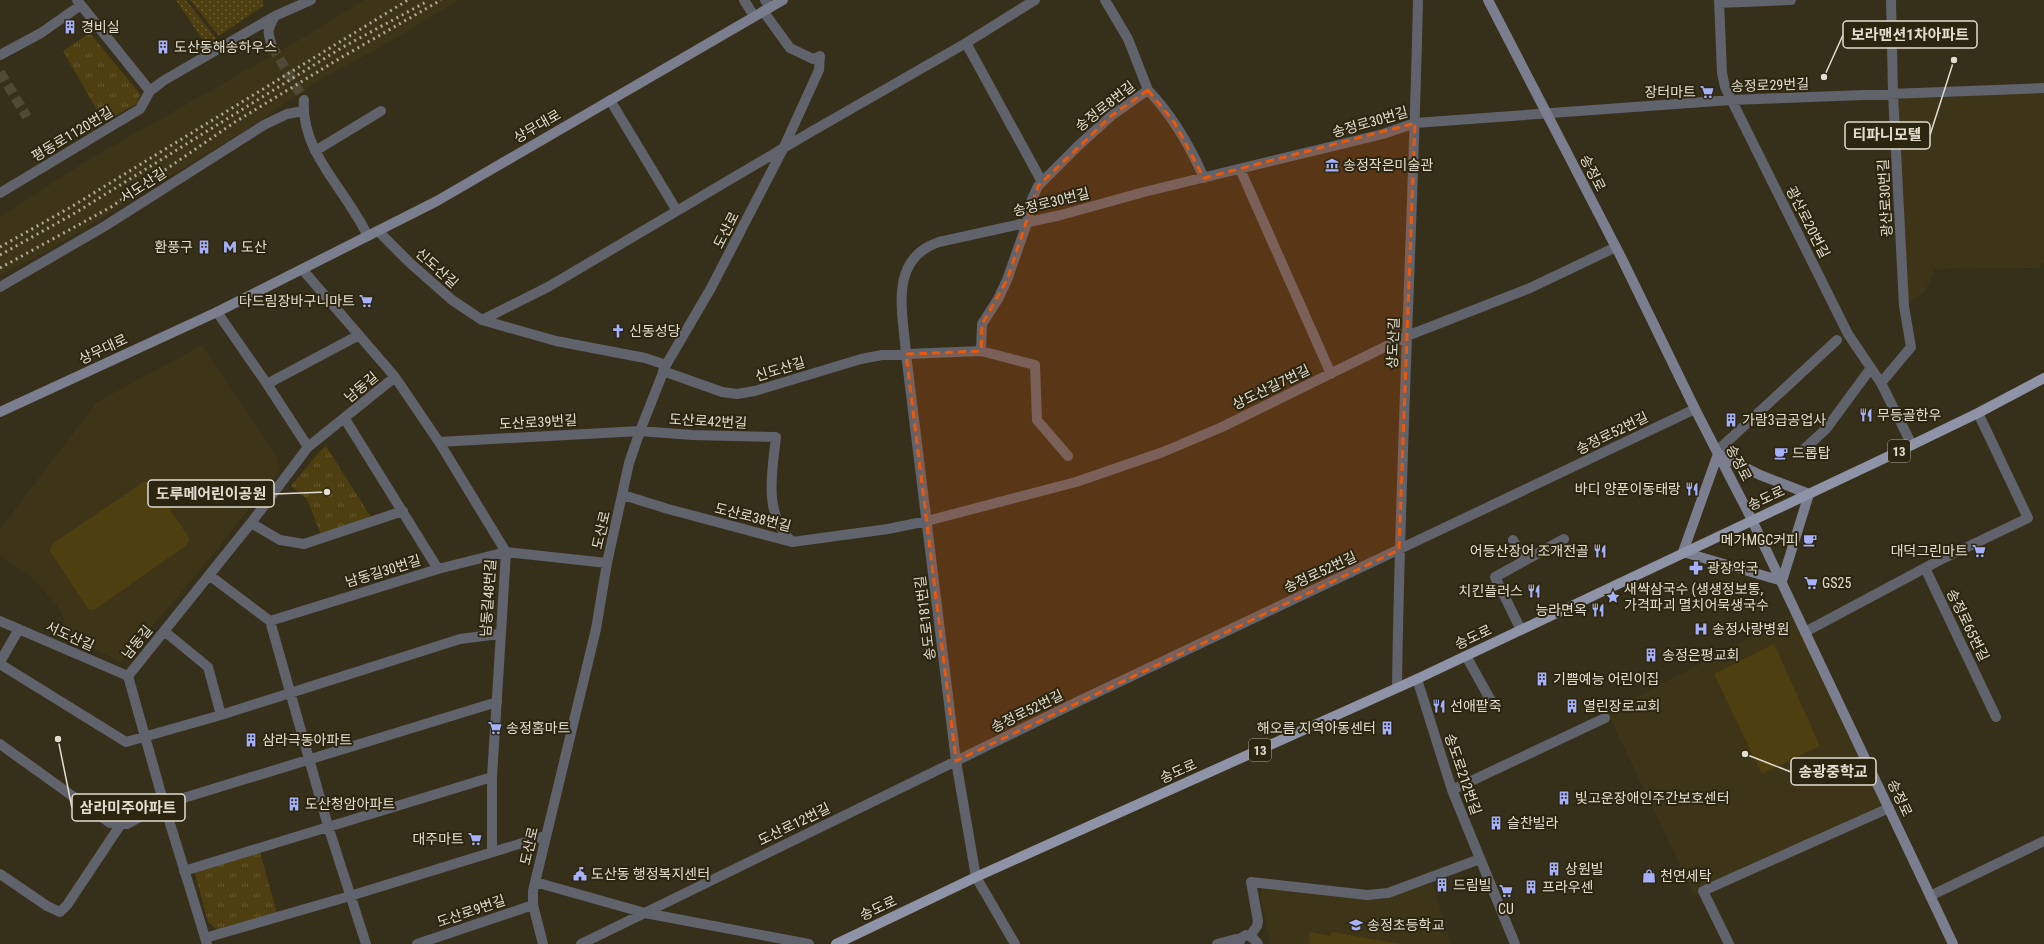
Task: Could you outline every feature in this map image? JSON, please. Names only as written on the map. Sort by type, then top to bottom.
[{"type":"main road","name":"상무대로","points":[[0,412],[217,312],[437,201],[763,9],[783,0]]},
{"type":"main road","name":"송정로","points":[[1488,0],[1616,247],[1695,409],[1752,520],[1953,944]]},
{"type":"main road","name":"송도로","points":[[836,944],[976,877],[1417,679],[1912,445],[1978,413],[2044,378]]},
{"type":"main road","points":[[1717,452],[1760,475],[1809,494],[1782,581],[1683,552],[1717,452]]},
{"type":"street","name":"평동로1120번길","points":[[0,193],[140,109],[150,91],[163,81],[275,16],[311,0]]},
{"type":"street","points":[[744,0],[763,9]]},
{"type":"street","points":[[482,320],[548,287],[966,43],[1035,0]]},
{"type":"street","name":"송정로8번길","points":[[981,350],[982,324],[998,298],[1027,222],[1032,199],[1042,182],[1105,122],[1148,90],[1128,39],[1105,0]]},
{"type":"street","name":"상도산길","points":[[1397,687],[1399,550],[1415,123],[1418,0]]},
{"type":"street","points":[[1719,2],[1791,0]]},
{"type":"street","name":"광산로30번길","points":[[1881,383],[1911,347],[1904,306],[1893,94],[1891,0]]},
{"type":"street","name":"광산로20번길","points":[[1719,2],[1722,73],[1725,87],[1848,334],[1881,383],[1912,445]]},
{"type":"street","points":[[0,55],[42,33],[79,3],[150,91]]},
{"type":"street","name":"도산로","points":[[543,944],[533,905],[535,882],[596,629],[607,563],[629,463],[665,368],[711,288],[783,149],[819,70],[820,56],[813,59],[790,48],[763,9]]},
{"type":"street","points":[[272,46],[268,33],[268,27],[275,16]]},
{"type":"street","points":[[966,43],[1042,182]]},
{"type":"street","name":"송정로29번길","points":[[1546,112],[1731,100],[2044,88]]},
{"type":"street","points":[[1148,90],[1174,122],[1196,160],[1204,178]]},
{"type":"street","points":[[304,100],[303,111],[307,133],[315,151],[368,236]]},
{"type":"street","points":[[610,100],[677,211]]},
{"type":"street","name":"서도산길","points":[[0,287],[105,226],[264,125],[282,116],[303,111]]},
{"type":"street","points":[[315,151],[381,111]]},
{"type":"street","name":"송정로30번길","points":[[910,262],[921,250],[928,246],[1383,134],[1415,123],[1546,112]]},
{"type":"street","points":[[1240,169],[1331,374]]},
{"type":"street","name":"신도산길","points":[[378,231],[410,263],[452,300],[482,320],[556,341],[646,358],[665,368],[722,392],[737,394],[755,391],[861,359],[882,355],[906,354]]},
{"type":"street","name":"상도산길7번길","points":[[927,521],[1076,482],[1142,460],[1222,427],[1407,336],[1530,288],[1616,247]]},
{"type":"street","name":"송도로181번길","points":[[910,262],[903,278],[901,296],[906,354],[956,761],[976,877]]},
{"type":"street","points":[[267,384],[359,335],[302,269]]},
{"type":"street","points":[[217,312],[267,384],[308,447]]},
{"type":"street","name":"남동길48번길","points":[[359,335],[395,377],[438,442],[506,552],[499,634],[497,702],[492,777],[492,852]]},
{"type":"street","points":[[1717,452],[1837,340]]},
{"type":"street","points":[[906,354],[981,350],[1035,365],[1037,420],[1068,456]]},
{"type":"street","points":[[1802,451],[1826,429],[1871,368]]},
{"type":"street","name":"남동길","points":[[206,941],[164,804],[128,676],[251,523],[308,447],[345,419],[395,377]]},
{"type":"street","name":"송정로52번길","points":[[956,761],[1084,698],[1695,409]]},
{"type":"street","points":[[1805,632],[1925,568],[2028,518],[1978,413]]},
{"type":"street","name":"남동길","points":[[345,419],[438,569]]},
{"type":"street","name":"도산로42번길","points":[[640,431],[692,435],[776,437],[771,478],[772,499],[778,526],[792,542]]},
{"type":"street","name":"도산로39번길","points":[[438,442],[640,431]]},
{"type":"street","name":"도산로38번길","points":[[623,495],[668,510],[792,542],[888,529],[927,521]]},
{"type":"street","points":[[251,523],[280,540],[304,544],[403,511]]},
{"type":"street","points":[[1521,630],[1495,577],[1564,539]]},
{"type":"street","points":[[1514,540],[1524,561]]},
{"type":"street","points":[[506,552],[607,563]]},
{"type":"street","name":"남동길30번길","points":[[270,621],[438,569],[506,552]]},
{"type":"street","name":"송정로65번길","points":[[1925,568],[1996,717]]},
{"type":"street","points":[[209,574],[270,621],[289,694],[328,826],[366,944]]},
{"type":"street","name":"서도산길","points":[[0,621],[128,676]]},
{"type":"street","points":[[19,629],[0,663],[126,742],[221,715],[460,639],[499,634]]},
{"type":"street","points":[[164,631],[208,667],[221,715]]},
{"type":"street","points":[[1466,656],[1490,699]]},
{"type":"street","name":"송도로212번길","points":[[1417,679],[1452,790],[1515,944]]},
{"type":"street","points":[[0,744],[110,823],[121,824],[139,818],[164,804],[308,758],[497,702]]},
{"type":"street","points":[[1452,790],[1605,718]]},
{"type":"street","name":"도산로12번길","points":[[581,944],[956,761]]},
{"type":"street","points":[[184,871],[492,777]]},
{"type":"street","points":[[1729,944],[1703,891],[1889,808]]},
{"type":"street","points":[[0,874],[47,906],[60,912],[67,905],[121,824]]},
{"type":"street","points":[[206,941],[545,836]]},
{"type":"street","points":[[1930,896],[2044,841]]},
{"type":"street","points":[[1243,940],[1257,926],[1258,921],[1251,882],[1367,895],[1388,893],[1480,859]]},
{"type":"street","points":[[976,877],[1015,944]]},
{"type":"street","points":[[535,882],[645,913],[809,944]]},
{"type":"street","name":"도산로9번길","points":[[422,943],[533,905]]},
{"type":"street","points":[[1217,944],[1236,938],[1258,944]]},
{"type":"highlighted area","points":[[1148,90],[1174,122],[1204,178],[1415,123],[1399,550],[956,761],[906,354],[981,351],[982,324],[1007,280],[1038,186],[1111,116]]},
{"type":"shaded area","points":[[364,0],[459,0],[370,53],[326,76],[249,128],[46,252],[0,275],[0,217],[88,160],[299,40]]},
{"type":"shaded area","points":[[2044,88],[2044,262],[2039,268],[1934,269],[1930,282],[1924,292],[1904,306],[1893,94]]},
{"type":"shaded area","points":[[202,345],[276,455],[280,470],[197,574],[121,662],[64,634],[64,618],[55,603],[28,574],[0,556],[0,529],[97,402]]},
{"type":"shaded area","points":[[1796,614],[1889,808],[1694,895],[1607,712]]},
{"type":"shaded area","name":"송정초등학교","points":[[1433,885],[1451,944],[1270,944],[1260,895],[1262,888],[1383,900],[1420,887]]},
{"type":"green space","points":[[176,0],[186,0],[218,41],[208,48]]},
{"type":"green space","points":[[190,0],[263,0],[263,6],[219,36]]},
{"type":"green space","points":[[90,33],[140,94],[138,103],[104,122],[63,51]]},
{"type":"green space","points":[[326,446],[371,517],[321,535],[307,499],[291,486],[320,451]]},
{"type":"green space","points":[[145,481],[152,483],[190,539],[187,545],[94,610],[88,609],[50,551],[52,544]]},
{"type":"green space","points":[[1774,644],[1820,746],[1762,774],[1714,674]]},
{"type":"green space","points":[[260,852],[277,913],[217,930],[208,922],[194,870]]},
{"type":"green space","points":[[1310,932],[1330,936],[1332,932],[1401,944],[1309,944]]},
{"type":"tunnel","points":[[272,46],[304,100]]},
{"type":"tunnel","points":[[0,72],[27,117]]},
{"type":"railway","points":[[0,247],[71,207],[408,0]]},
{"type":"railway","points":[[0,268],[111,207],[235,122],[342,57],[441,0]]},
{"type":"railway","points":[[0,255],[75,213],[343,47],[428,1]]},
{"type":"place","name":"경비실","points":[[70,27]]},
{"type":"place","name":"도산동해송하우스","points":[[163,47]]},
{"type":"place","name":"티파니모텔","points":[[1954,60]]},
{"type":"place","name":"보라맨션1차아파트","points":[[1824,77]]},
{"type":"place","name":"장터마트","points":[[1707,92]]},
{"type":"place","name":"송정작은미술관","points":[[1332,165]]},
{"type":"place","name":"환풍구","points":[[204,247]]},
{"type":"place","name":"도산","points":[[230,247]]},
{"type":"place","name":"다드림장바구니마트","points":[[366,301]]},
{"type":"place","name":"신동성당","points":[[618,331]]},
{"type":"place","name":"무등골한우","points":[[1866,415]]},
{"type":"place","name":"가람3급공업사","points":[[1731,420]]},
{"type":"place","name":"드롭탑","points":[[1781,453]]},
{"type":"place","name":"바디 양푼이동태랑","points":[[1692,489]]},
{"type":"place","name":"도루메어린이공원","points":[[327,492]]},
{"type":"place","name":"메가MGC커피","points":[[1810,540]]},
{"type":"place","name":"어등산장어 조개전골","points":[[1600,551]]},
{"type":"place","name":"대덕그린마트","points":[[1979,551]]},
{"type":"place","name":"광장약국","points":[[1696,568]]},
{"type":"place","name":"GS25","points":[[1811,583]]},
{"type":"place","name":"치킨플러스","points":[[1534,591]]},
{"type":"place","name":"새싹삼국수 (생생정보통, 가격파괴 멸치어묵생국수","points":[[1613,597]]},
{"type":"place","name":"능라면옥","points":[[1598,610]]},
{"type":"place","name":"송정사랑병원","points":[[1701,629]]},
{"type":"place","name":"송정은평교회","points":[[1651,655]]},
{"type":"place","name":"기쁨예능 어린이집","points":[[1542,679]]},
{"type":"place","name":"선애팥죽","points":[[1439,706]]},
{"type":"place","name":"열린장로교회","points":[[1572,706]]},
{"type":"place","name":"송정홈마트","points":[[495,728]]},
{"type":"place","name":"해오름 지역아동센터","points":[[1387,728]]},
{"type":"place","name":"삼라미주아파트","points":[[58,739]]},
{"type":"place","name":"삼라극동아파트","points":[[251,740]]},
{"type":"place","name":"송광중학교","points":[[1745,754]]},
{"type":"place","name":"빛고운장애인주간보호센터","points":[[1564,798]]},
{"type":"place","name":"도산청암아파트","points":[[294,804]]},
{"type":"place","name":"슬찬빌라","points":[[1496,823]]},
{"type":"place","name":"대주마트","points":[[475,839]]},
{"type":"place","name":"상원빌","points":[[1554,869]]},
{"type":"place","name":"도산동 행정복지센터","points":[[580,874]]},
{"type":"place","name":"천연세탁","points":[[1649,876]]},
{"type":"place","name":"드림빌","points":[[1442,885]]},
{"type":"place","name":"프라우센","points":[[1531,887]]},
{"type":"place","name":"CU","points":[[1506,891]]},
{"type":"place","name":"송정초등학교","points":[[1356,925]]}]
